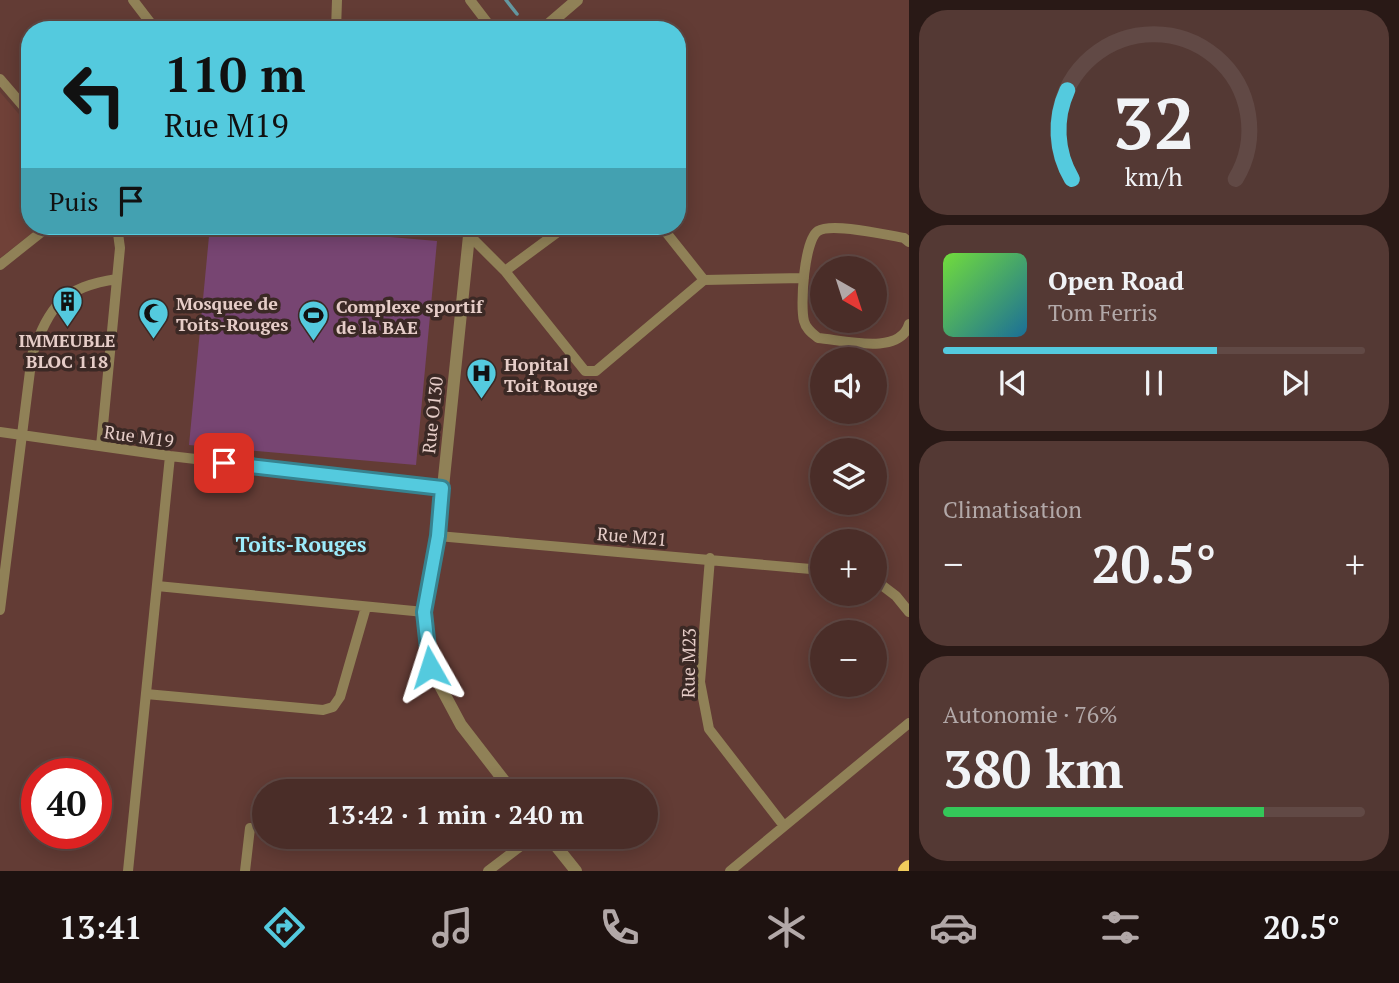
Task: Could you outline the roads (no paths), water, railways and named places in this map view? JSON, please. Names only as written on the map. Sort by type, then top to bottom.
[{"type":"street","points":[[132,0],[148,21]]},
{"type":"street","points":[[336,21],[337,0]]},
{"type":"street","points":[[470,0],[486,21]]},
{"type":"street","points":[[552,21],[577,0]]},
{"type":"street","points":[[0,79],[21,104]]},
{"type":"street","points":[[909,242],[904,238],[832,228],[817,232],[810,240],[804,278],[804,321],[809,331],[818,338],[889,343],[900,339],[909,324]]},
{"type":"street","points":[[0,265],[38,235]]},
{"type":"street","points":[[101,446],[119,235]]},
{"type":"street","name":"Rue O130","points":[[469,235],[438,536],[424,612],[430,667],[461,725],[503,779]]},
{"type":"street","points":[[474,235],[585,371],[601,368],[704,280],[804,278]]},
{"type":"street","points":[[505,271],[554,235]]},
{"type":"street","points":[[668,235],[704,280]]},
{"type":"street","points":[[0,610],[29,363],[51,310],[67,294],[82,287],[117,279]]},
{"type":"street","name":"Rue M19","points":[[0,432],[170,456],[442,488]]},
{"type":"street","points":[[128,871],[170,456]]},
{"type":"street","name":"Rue M21","points":[[438,536],[810,569]]},
{"type":"street","name":"Rue M23","points":[[710,558],[700,682],[705,716],[709,729],[784,826]]},
{"type":"street","points":[[157,586],[424,612]]},
{"type":"street","points":[[887,589],[909,611]]},
{"type":"street","points":[[146,694],[323,710],[333,707],[340,697],[366,607]]},
{"type":"street","points":[[730,871],[909,723]]},
{"type":"street","points":[[245,871],[250,828]]},
{"type":"street","points":[[488,871],[517,849]]},
{"type":"street","points":[[558,849],[576,871]]},
{"type":"waterway","points":[[506,0],[517,14]]},
{"type":"place","name":"IMMEUBLE BLOC 118","points":[[67,329]]},
{"type":"place","name":"Mosquee de Toits-Rouges","points":[[153,340]]},
{"type":"place","name":"Complexe sportif de la BAE","points":[[313,343]]},
{"type":"place","name":"Hopital Toit Rouge","points":[[481,401]]},
{"type":"district","name":"Toits-Rouges","points":[[301,544]]}]
